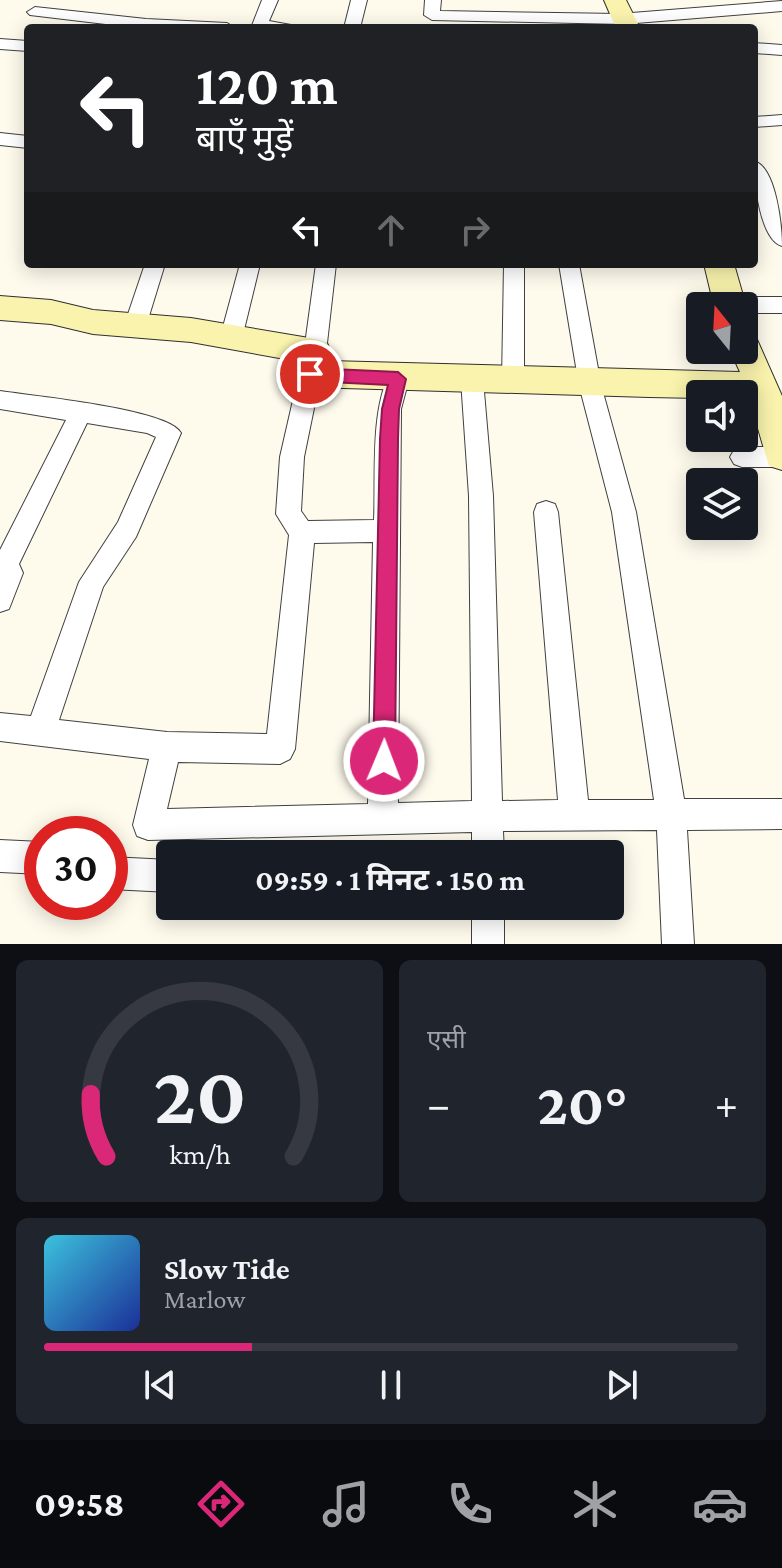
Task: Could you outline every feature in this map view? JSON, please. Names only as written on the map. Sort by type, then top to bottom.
[{"type":"street","points":[[260,24],[270,0]]},
{"type":"street","points":[[353,24],[359,0]]},
{"type":"street","points":[[433,0],[432,15],[623,16],[782,6]]},
{"type":"street","points":[[36,11],[83,18],[169,24]]},
{"type":"street","points":[[1,45],[24,46]]},
{"type":"street","points":[[758,48],[782,50]]},
{"type":"street","points":[[758,122],[782,120]]},
{"type":"street","points":[[0,139],[24,142]]},
{"type":"street","points":[[758,177],[782,239]]},
{"type":"street","points":[[135,326],[154,268]]},
{"type":"street","points":[[231,338],[249,268]]},
{"type":"street","points":[[0,727],[167,747],[280,749],[302,532],[288,514],[292,457],[312,363],[325,268]]},
{"type":"street","points":[[513,381],[514,268]]},
{"type":"street","points":[[570,268],[590,385],[624,512],[671,815],[678,944]]},
{"type":"street","points":[[720,268],[727,292]]},
{"type":"street","points":[[758,305],[782,305]]},
{"type":"street","points":[[0,308],[51,312],[93,322],[191,330],[231,338],[312,363],[398,379],[590,385],[762,385]]},
{"type":"street","points":[[742,457],[782,456],[762,385],[753,364]]},
{"type":"street","points":[[383,819],[390,409],[398,379]]},
{"type":"street","points":[[472,380],[481,496],[488,840]]},
{"type":"street","points":[[1,403],[151,424],[169,433],[127,529],[92,582],[40,732]]},
{"type":"street","points":[[0,600],[5,566],[81,412]]},
{"type":"street","points":[[546,512],[574,816]]},
{"type":"street","points":[[302,532],[386,531]]},
{"type":"street","points":[[167,747],[148,825],[489,816],[782,814]]},
{"type":"street","points":[[0,856],[24,857]]},
{"type":"street","points":[[128,874],[156,875]]},
{"type":"street","points":[[488,920],[488,944]]},
{"type":"route","points":[[310,374],[398,379],[390,409],[384,761]]}]
